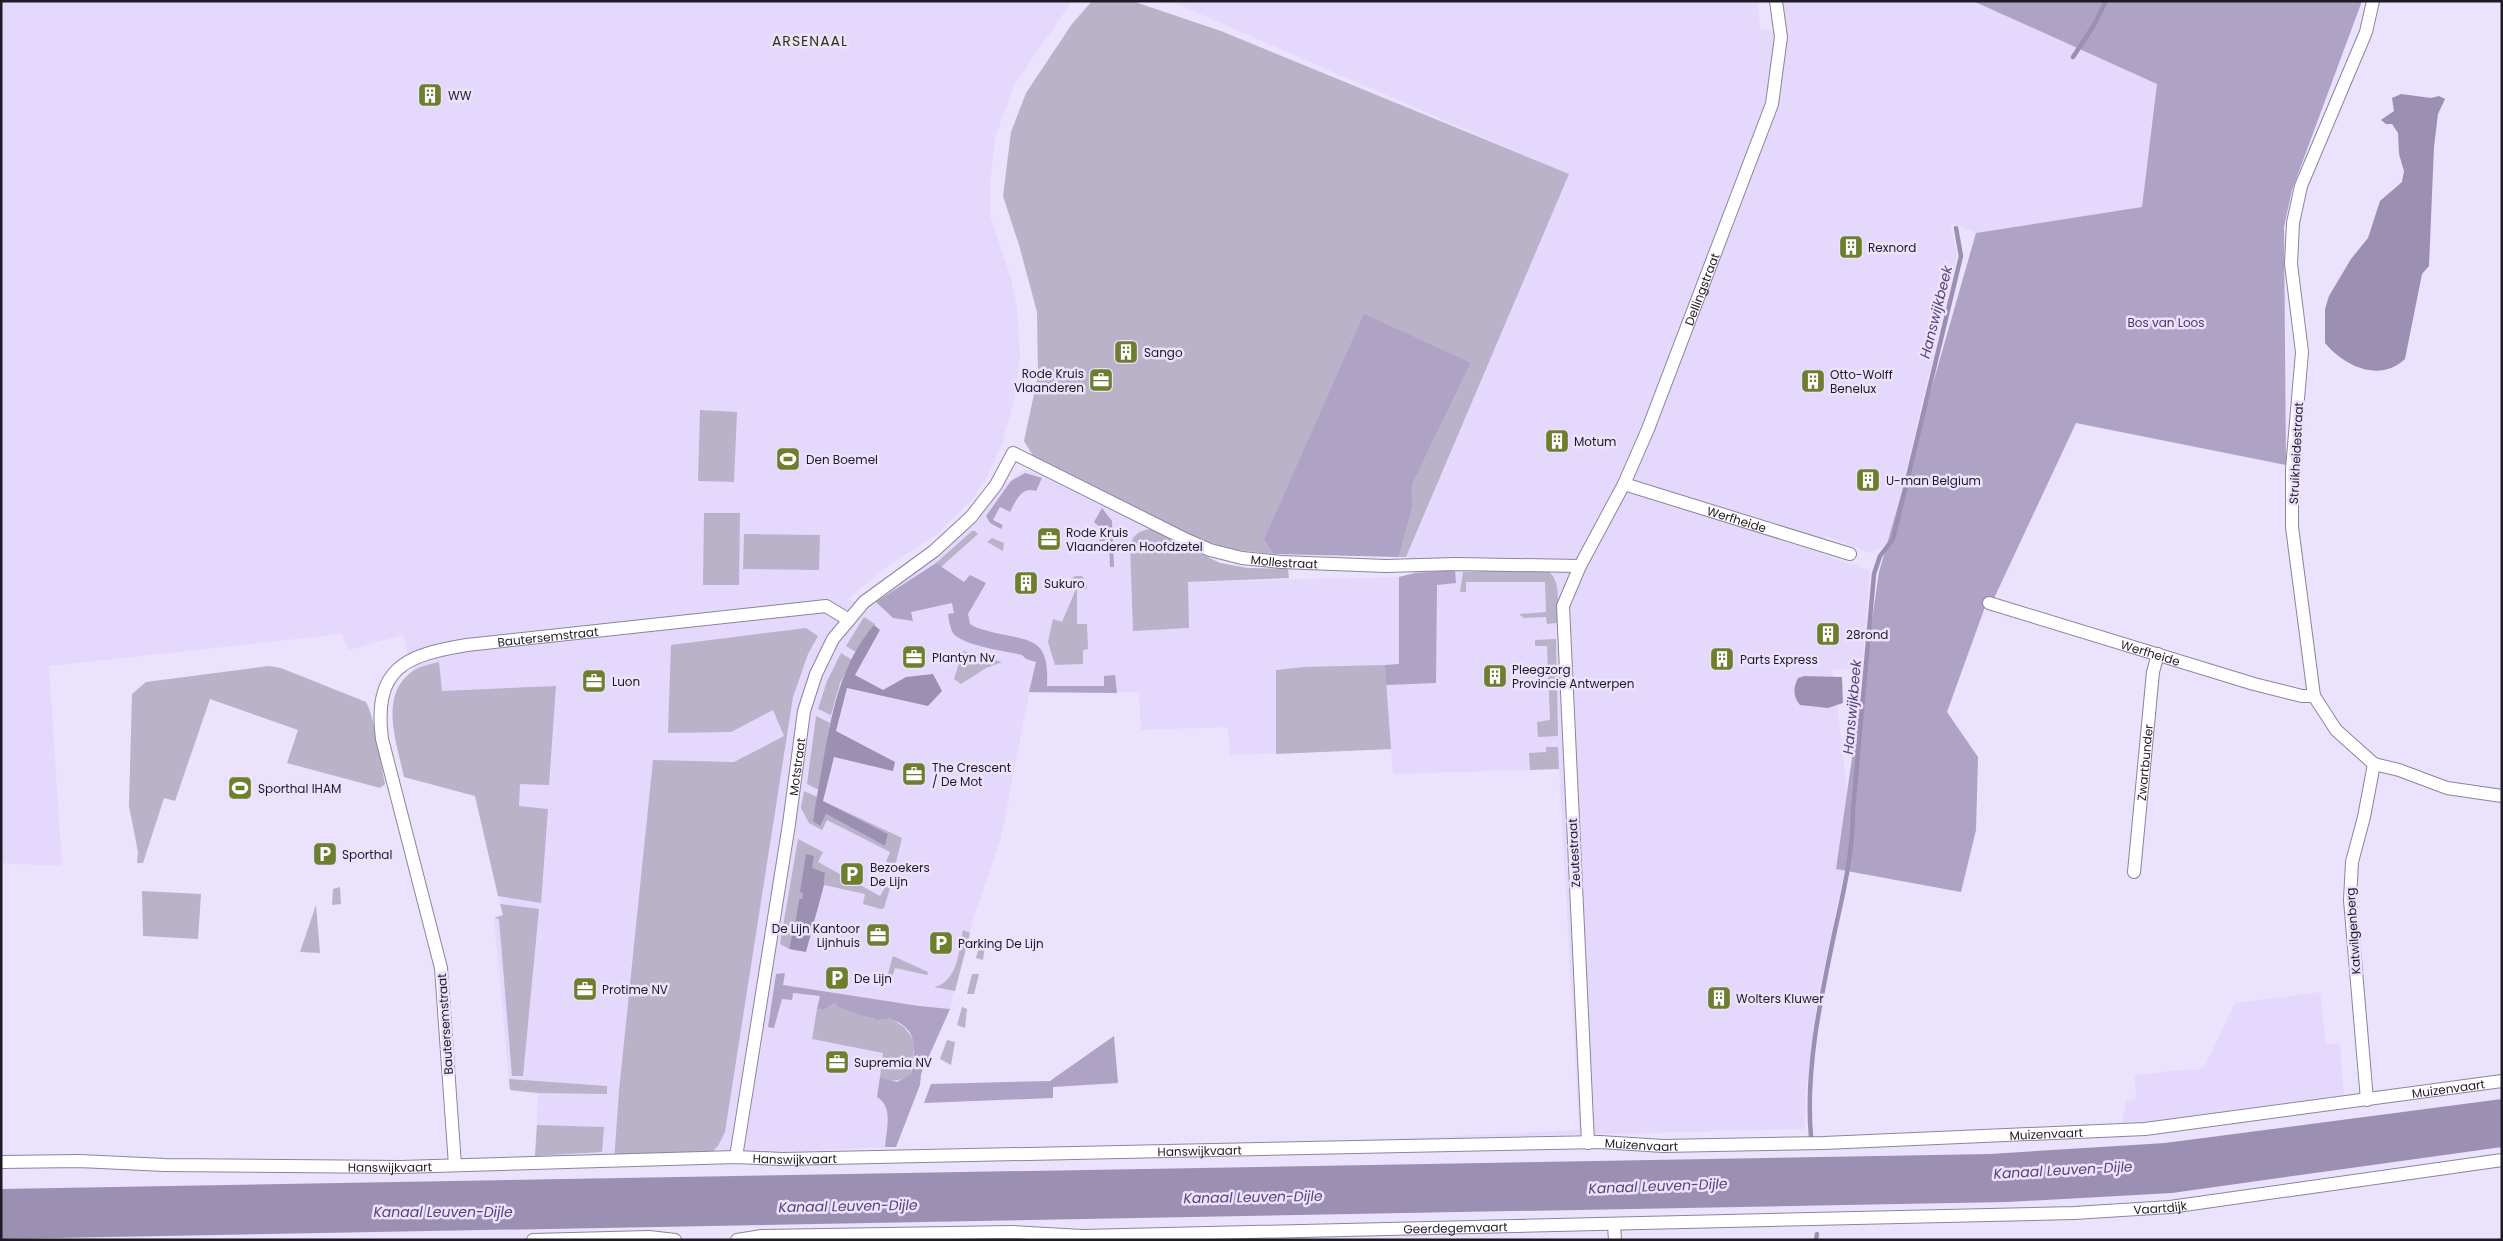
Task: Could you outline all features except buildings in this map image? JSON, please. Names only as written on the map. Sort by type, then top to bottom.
[{"type":"street","name":"Dellingstraat","points":[[1580,566],[1624,484],[1648,429],[1772,104],[1781,37],[1776,1]]},
{"type":"street","name":"Struikheidestraat","points":[[2373,1],[2366,32],[2301,186],[2293,223],[2291,264],[2302,352],[2292,469],[2292,527],[2314,696],[2336,730],[2374,764],[2399,770],[2447,788],[2502,796]]},
{"type":"street","name":"Mollestraat","points":[[1013,453],[1187,540],[1210,550],[1242,558],[1386,566],[1455,564],[1580,566]]},
{"type":"street","name":"Motstraat","points":[[736,1157],[789,824],[804,711],[816,674],[833,639],[864,602],[934,552],[971,518],[996,485],[1013,453]]},
{"type":"street","name":"Werfheide","points":[[1624,484],[1850,554]]},
{"type":"street","name":"Zeutestraat","points":[[1580,566],[1563,606],[1588,1143]]},
{"type":"street","name":"Werfheide","points":[[1989,603],[2254,684],[2302,696],[2314,696]]},
{"type":"street","name":"Bautersemstraat","points":[[455,1165],[441,968],[382,739],[380,721],[383,692],[390,679],[408,660],[432,651],[467,645],[826,606],[849,620]]},
{"type":"street","name":"Zwartbunder","points":[[2134,872],[2153,672],[2158,654]]},
{"type":"street","name":"Katwilgenberg","points":[[2367,1100],[2350,900],[2352,862],[2366,810],[2374,764]]},
{"type":"street","name":"Muizenvaart","points":[[1588,1143],[1663,1146],[2145,1129],[2502,1081]]},
{"type":"street","name":"Hanswijkvaart","points":[[1,1162],[79,1161],[166,1165],[392,1167],[736,1157],[782,1159],[1588,1143]]},
{"type":"street","name":"Vaartdijk","points":[[1814,1218],[2074,1213],[2170,1206],[2502,1160]]},
{"type":"street","name":"Geerdegemvaart","points":[[737,1240],[762,1236],[1012,1232],[1082,1238],[1327,1235],[1814,1218]]},
{"type":"street","points":[[1614,1225],[1615,1240]]},
{"type":"street","points":[[533,1240],[649,1237],[675,1240]]},
{"type":"shaded area","points":[[1,1],[1072,1],[1014,85],[995,138],[990,184],[990,216],[1011,279],[1017,308],[1020,355],[1014,401],[1002,444],[987,477],[970,502],[938,533],[885,568],[847,600],[871,604],[1001,487],[1024,470],[1039,472],[1150,529],[1140,531],[1130,546],[1134,631],[1187,582],[1399,577],[1414,573],[1406,557],[1568,174],[1170,1],[1758,1],[1760,29],[1783,33],[1780,1],[1973,1],[2157,84],[2142,207],[1976,233],[1950,222],[1957,255],[1890,539],[1885,545],[1871,553],[1826,536],[1822,554],[1870,571],[1862,668],[1833,670],[1849,807],[1849,849],[1818,996],[1806,1091],[1804,1129],[1375,1140],[1579,1130],[1559,769],[1393,774],[1391,749],[1230,755],[1228,727],[1141,730],[1139,692],[1029,693],[1001,838],[975,914],[950,1009],[921,1074],[920,1085],[896,1147],[709,1155],[535,1158],[538,1094],[510,1090],[494,918],[503,915],[475,796],[404,777],[392,720],[398,686],[413,670],[403,635],[348,650],[342,634],[49,666],[62,866],[1,863]]},
{"type":"shaded area","points":[[1092,1],[1132,1],[1221,31],[1569,174],[1406,557],[1399,557],[1413,505],[1412,485],[1471,363],[1264,540],[1273,554],[1229,549],[1197,538],[1033,456],[1024,441],[1038,376],[1037,312],[1019,245],[1003,196],[1011,132],[1026,93],[1072,24]]},
{"type":"shaded area","points":[[700,410],[737,412],[734,482],[698,481]]},
{"type":"shaded area","points":[[704,513],[740,513],[739,585],[703,585]]},
{"type":"shaded area","points":[[1150,529],[1220,563],[1248,568],[1288,569],[1289,578],[1188,582],[1189,628],[1133,631],[1130,546],[1137,534]]},
{"type":"shaded area","points":[[972,531],[978,534],[941,567],[936,563]]},
{"type":"shaded area","points":[[744,534],[820,535],[819,570],[743,569]]},
{"type":"shaded area","points":[[992,538],[1004,543],[1003,551],[987,542]]},
{"type":"shaded area","points":[[1544,569],[1554,578],[1558,592],[1557,623],[1547,624],[1546,617],[1524,618],[1519,614],[1546,612],[1545,582],[1466,582],[1466,592],[1460,592],[1463,572]]},
{"type":"shaded area","points":[[1075,576],[1082,576],[1087,584],[1087,589],[1077,590],[1077,624],[1087,624],[1088,649],[1083,650],[1083,664],[1055,665],[1048,642],[1053,619],[1062,622],[1076,589],[1066,583]]},
{"type":"shaded area","points":[[864,617],[875,624],[856,652],[846,646]]},
{"type":"shaded area","points":[[806,628],[818,636],[808,654],[793,697],[725,1132],[718,1146],[709,1155],[614,1162],[619,1091],[653,760],[734,762],[784,736],[773,710],[731,732],[668,733],[671,645]]},
{"type":"shaded area","points":[[1556,639],[1558,736],[1538,737],[1537,722],[1550,720],[1547,646],[1535,646],[1535,640]]},
{"type":"shaded area","points":[[963,651],[1002,662],[986,668],[961,684],[954,679]]},
{"type":"shaded area","points":[[841,653],[852,660],[840,683],[831,715],[818,709],[827,681]]},
{"type":"shaded area","points":[[439,662],[442,691],[556,686],[549,785],[520,784],[519,806],[548,809],[541,903],[498,896],[475,796],[404,777],[393,720],[393,706],[396,693],[402,681],[413,671],[422,666]]},
{"type":"shaded area","points":[[1385,665],[1391,749],[1276,754],[1276,670],[1304,667]]},
{"type":"shaded area","points":[[269,666],[281,668],[366,702],[375,730],[385,784],[380,788],[287,763],[298,730],[210,699],[175,801],[164,798],[143,863],[137,863],[138,852],[129,806],[132,694],[146,682]]},
{"type":"shaded area","points":[[816,716],[830,723],[819,790],[807,784]]},
{"type":"shaded area","points":[[1546,747],[1558,747],[1559,769],[1530,770],[1529,753],[1546,752]]},
{"type":"shaded area","points":[[804,791],[817,797],[813,819],[819,826],[826,814],[885,846],[888,834],[823,801],[902,838],[895,866],[886,862],[890,852],[827,820],[822,830],[809,823],[801,808]]},
{"type":"shaded area","points":[[798,839],[823,852],[818,862],[880,896],[886,886],[890,888],[884,908],[881,909],[863,904],[865,894],[824,885],[825,873],[801,892],[804,893],[802,899],[799,899],[794,929],[798,930],[797,936],[792,936],[789,949],[780,944]]},
{"type":"shaded area","points":[[340,887],[341,904],[332,905],[333,889]]},
{"type":"shaded area","points":[[142,891],[201,894],[198,939],[143,936]]},
{"type":"shaded area","points":[[500,904],[539,909],[523,1076],[512,1076],[499,919],[494,918],[503,915]]},
{"type":"shaded area","points":[[316,905],[320,953],[300,952]]},
{"type":"shaded area","points":[[963,930],[970,933],[955,991],[934,987],[942,984],[953,972]]},
{"type":"shaded area","points":[[981,940],[986,940],[983,960],[976,958]]},
{"type":"shaded area","points":[[893,956],[928,972],[927,975],[895,968],[892,978],[887,977]]},
{"type":"shaded area","points":[[972,974],[979,974],[974,994],[967,994]]},
{"type":"shaded area","points":[[2320,992],[2326,1043],[2340,1044],[2344,1095],[2122,1125],[2126,1101],[2137,1098],[2134,1075],[2204,1068],[2235,1003]]},
{"type":"shaded area","points":[[835,1003],[837,1007],[874,1019],[887,1018],[904,1027],[915,1042],[911,1074],[899,1080],[885,1079],[880,1077],[883,1053],[812,1039],[817,1009],[824,1010]]},
{"type":"shaded area","points":[[962,1007],[967,1009],[965,1028],[957,1025]]},
{"type":"shaded area","points":[[947,1040],[955,1042],[951,1065],[940,1059]]},
{"type":"shaded area","points":[[509,1079],[607,1086],[607,1094],[538,1093],[510,1090]]},
{"type":"shaded area","points":[[537,1125],[604,1127],[602,1152],[535,1156]]},
{"type":"green space","name":"Bos van Loos","points":[[1973,1],[2362,1],[2292,190],[2284,227],[2286,465],[2076,423],[1989,609],[1985,607],[1947,712],[1978,757],[1976,830],[1961,892],[1836,869],[1879,572],[1976,233],[2142,207],[2157,84]]},
{"type":"green space","points":[[1364,314],[1471,363],[1412,485],[1413,505],[1399,557],[1273,554],[1264,540]]},
{"type":"green space","points":[[1025,473],[1042,478],[1036,491],[1031,490],[1023,493],[1017,499],[1010,512],[1000,507],[993,520],[1003,525],[1001,529],[990,523],[986,516],[1011,481]]},
{"type":"green space","points":[[1102,508],[1112,521],[1114,567],[1110,567],[1109,541],[1099,541],[1103,530],[1094,522]]},
{"type":"green space","points":[[936,563],[964,582],[970,575],[986,583],[968,614],[970,624],[981,629],[1025,639],[1040,648],[1045,657],[1047,686],[1104,686],[1104,676],[1115,675],[1117,693],[1029,692],[1036,662],[1026,659],[1022,655],[975,645],[958,638],[953,633],[949,621],[948,614],[954,613],[952,603],[911,612],[913,621],[893,618],[876,602]]},
{"type":"green space","points":[[1455,570],[1456,583],[1437,585],[1436,683],[1386,685],[1385,665],[1399,664],[1399,577],[1415,573]]},
{"type":"green space","points":[[785,973],[783,985],[950,1009],[921,1074],[920,1085],[896,1147],[885,1147],[888,1119],[886,1107],[877,1097],[880,1077],[897,1082],[911,1074],[914,1048],[911,1034],[899,1023],[890,1019],[877,1019],[865,1016],[837,1007],[835,1003],[824,1010],[817,1009],[820,996],[793,993],[792,1000],[782,999],[774,1028],[768,1027],[776,974]]},
{"type":"green space","points":[[1114,1036],[1118,1083],[1053,1087],[1053,1098],[924,1103],[931,1084],[1050,1081]]},
{"type":"water","points":[[2401,94],[2431,98],[2439,96],[2445,99],[2438,114],[2434,147],[2429,266],[2422,274],[2405,359],[2385,370],[2374,371],[2363,369],[2342,359],[2325,343],[2325,309],[2329,296],[2351,259],[2368,238],[2380,201],[2402,182],[2404,171],[2399,154],[2398,133],[2392,124],[2386,124],[2381,120],[2394,111],[2392,98]]},
{"type":"water","points":[[874,625],[880,630],[855,675],[883,690],[906,677],[933,674],[942,691],[928,706],[847,688],[836,731],[895,762],[893,771],[834,757],[823,801],[888,834],[885,846],[826,814],[820,826],[813,821],[829,730],[838,693],[852,657]]},
{"type":"water","points":[[1804,676],[1842,677],[1843,703],[1828,708],[1800,705],[1795,696],[1795,685],[1798,678]]},
{"type":"water","points":[[806,854],[814,856],[812,868],[825,873],[824,885],[806,952],[789,949],[792,935],[796,936],[798,930],[794,929],[799,899],[802,899],[803,893],[800,892]]},
{"type":"water","name":"Kanaal Leuven-Dijle","points":[[2502,1099],[2502,1147],[2172,1193],[2007,1202],[1,1239],[1,1189],[1990,1154],[2165,1143]]},
{"type":"waterway","name":"Hanswijkbeek","points":[[2073,57],[2094,25],[2106,1]]},
{"type":"waterway","name":"Hanswijkbeek","points":[[1811,1137],[1810,1085],[1812,1059],[1820,1007],[1850,856],[1874,574],[1880,556],[1893,539],[1961,256],[1956,228]]},
{"type":"waterway","name":"Hanswijkbeek","points":[[1816,1240],[1817,1234]]},
{"type":"place","name":"WW","points":[[430,95]]},
{"type":"place","name":"Rexnord","points":[[1851,247]]},
{"type":"place","name":"Sango","points":[[1126,352]]},
{"type":"place","name":"Rode Kruis Vlaanderen","points":[[1101,380]]},
{"type":"place","name":"Otto-Wolff Benelux","points":[[1813,381]]},
{"type":"place","name":"Motum","points":[[1557,441]]},
{"type":"place","name":"Den Boemel","points":[[788,459]]},
{"type":"place","name":"U-man Belgium","points":[[1868,480]]},
{"type":"place","name":"Rode Kruis Vlaanderen Hoofdzetel","points":[[1049,539]]},
{"type":"place","name":"Sukuro","points":[[1026,583]]},
{"type":"place","name":"28rond","points":[[1828,634]]},
{"type":"place","name":"Plantyn Nv","points":[[914,657]]},
{"type":"place","name":"Parts Express","points":[[1722,659]]},
{"type":"place","name":"Pleegzorg Provincie Antwerpen","points":[[1495,676]]},
{"type":"place","name":"Luon","points":[[594,681]]},
{"type":"place","name":"The Crescent / De Mot","points":[[914,774]]},
{"type":"place","name":"Sporthal IHAM","points":[[240,788]]},
{"type":"place","name":"Sporthal","points":[[325,854]]},
{"type":"place","name":"Bezoekers De Lijn","points":[[852,874]]},
{"type":"place","name":"De Lijn Kantoor Lijnhuis","points":[[878,935]]},
{"type":"place","name":"Parking De Lijn","points":[[941,943]]},
{"type":"place","name":"De Lijn","points":[[837,978]]},
{"type":"place","name":"Protime NV","points":[[585,989]]},
{"type":"place","name":"Wolters Kluwer","points":[[1719,998]]},
{"type":"place","name":"Supremia NV","points":[[837,1062]]},
{"type":"district","name":"ARSENAAL","points":[[810,41]]}]
